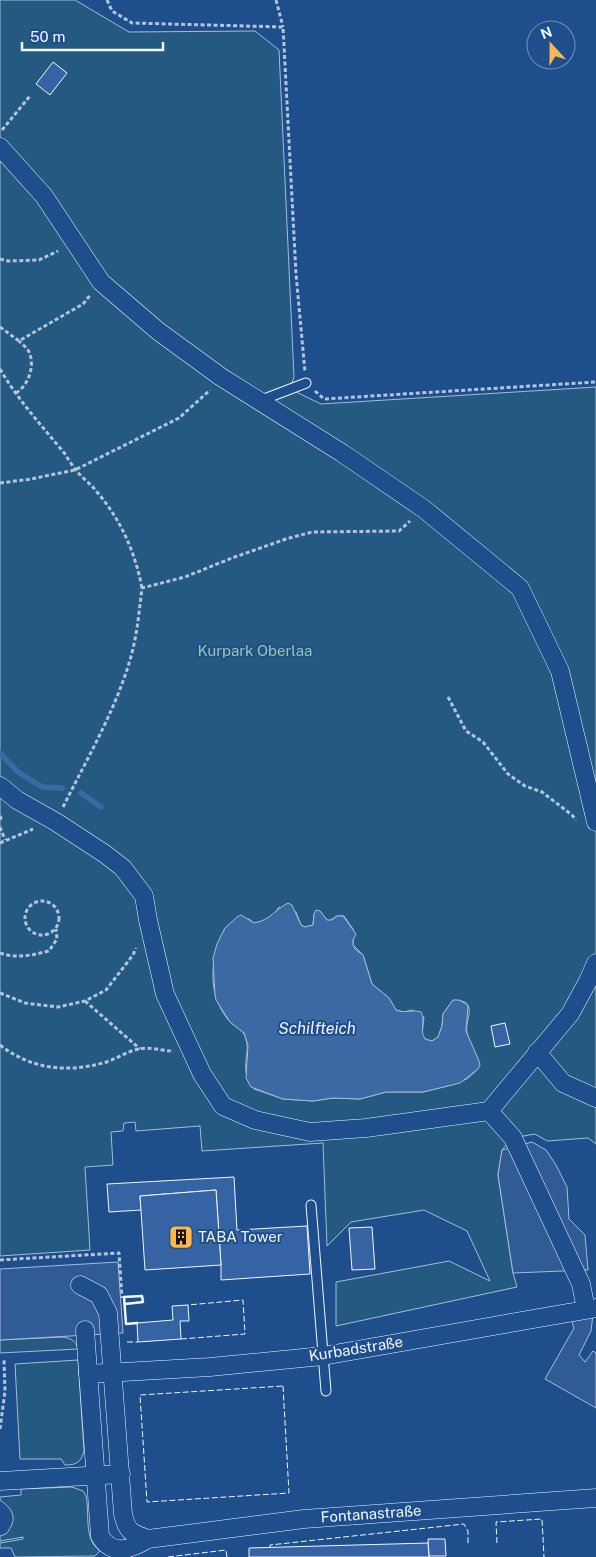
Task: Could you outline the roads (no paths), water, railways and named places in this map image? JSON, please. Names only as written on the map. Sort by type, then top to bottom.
[{"type":"street","points":[[0,147],[44,196],[101,282],[158,331],[221,377],[342,453],[424,509],[520,588],[560,671],[596,822]]},
{"type":"street","points":[[0,786],[17,800],[56,822],[124,868],[144,896],[165,994],[202,1074],[223,1106],[255,1120],[310,1132],[366,1128],[489,1112],[570,1014],[596,963]]},
{"type":"street","points":[[537,1052],[562,1083],[596,1098]]},
{"type":"street","points":[[489,1112],[513,1138],[591,1309]]},
{"type":"street","points":[[80,1285],[99,1295],[108,1313],[114,1372],[123,1514],[126,1525],[131,1532],[148,1539]]},
{"type":"street","name":"Kurbadstraße","points":[[88,1374],[210,1367],[323,1356],[591,1309]]},
{"type":"street","points":[[85,1330],[100,1536],[105,1544],[112,1549],[134,1547],[148,1539]]},
{"type":"street","points":[[0,1481],[120,1474]]},
{"type":"street","name":"Fontanastraße","points":[[148,1539],[304,1519],[596,1498]]},
{"type":"lane","points":[[259,402],[306,383]]},
{"type":"lane","points":[[311,1205],[326,1391]]},
{"type":"water","name":"Schilfteich","points":[[288,903],[292,905],[301,925],[305,927],[313,925],[316,910],[320,911],[327,920],[343,916],[356,934],[353,945],[363,955],[372,984],[389,998],[396,1010],[402,1012],[421,1012],[423,1036],[425,1039],[432,1041],[438,1037],[442,1026],[443,1014],[453,1000],[459,1000],[468,1005],[466,1031],[479,1061],[478,1069],[460,1083],[423,1092],[386,1092],[360,1099],[333,1098],[313,1101],[283,1099],[251,1087],[246,1078],[248,1045],[244,1033],[230,1022],[216,1000],[213,958],[225,928],[237,917],[241,915],[254,923],[260,922]]},
{"type":"waterway","points":[[0,753],[18,772],[42,787],[62,788]]},
{"type":"waterway","points":[[81,793],[101,807]]},
{"type":"place","name":"TABA Tower","points":[[181,1237]]},
{"type":"park label","name":"Kurpark Oberlaa","points":[[255,651]]}]
